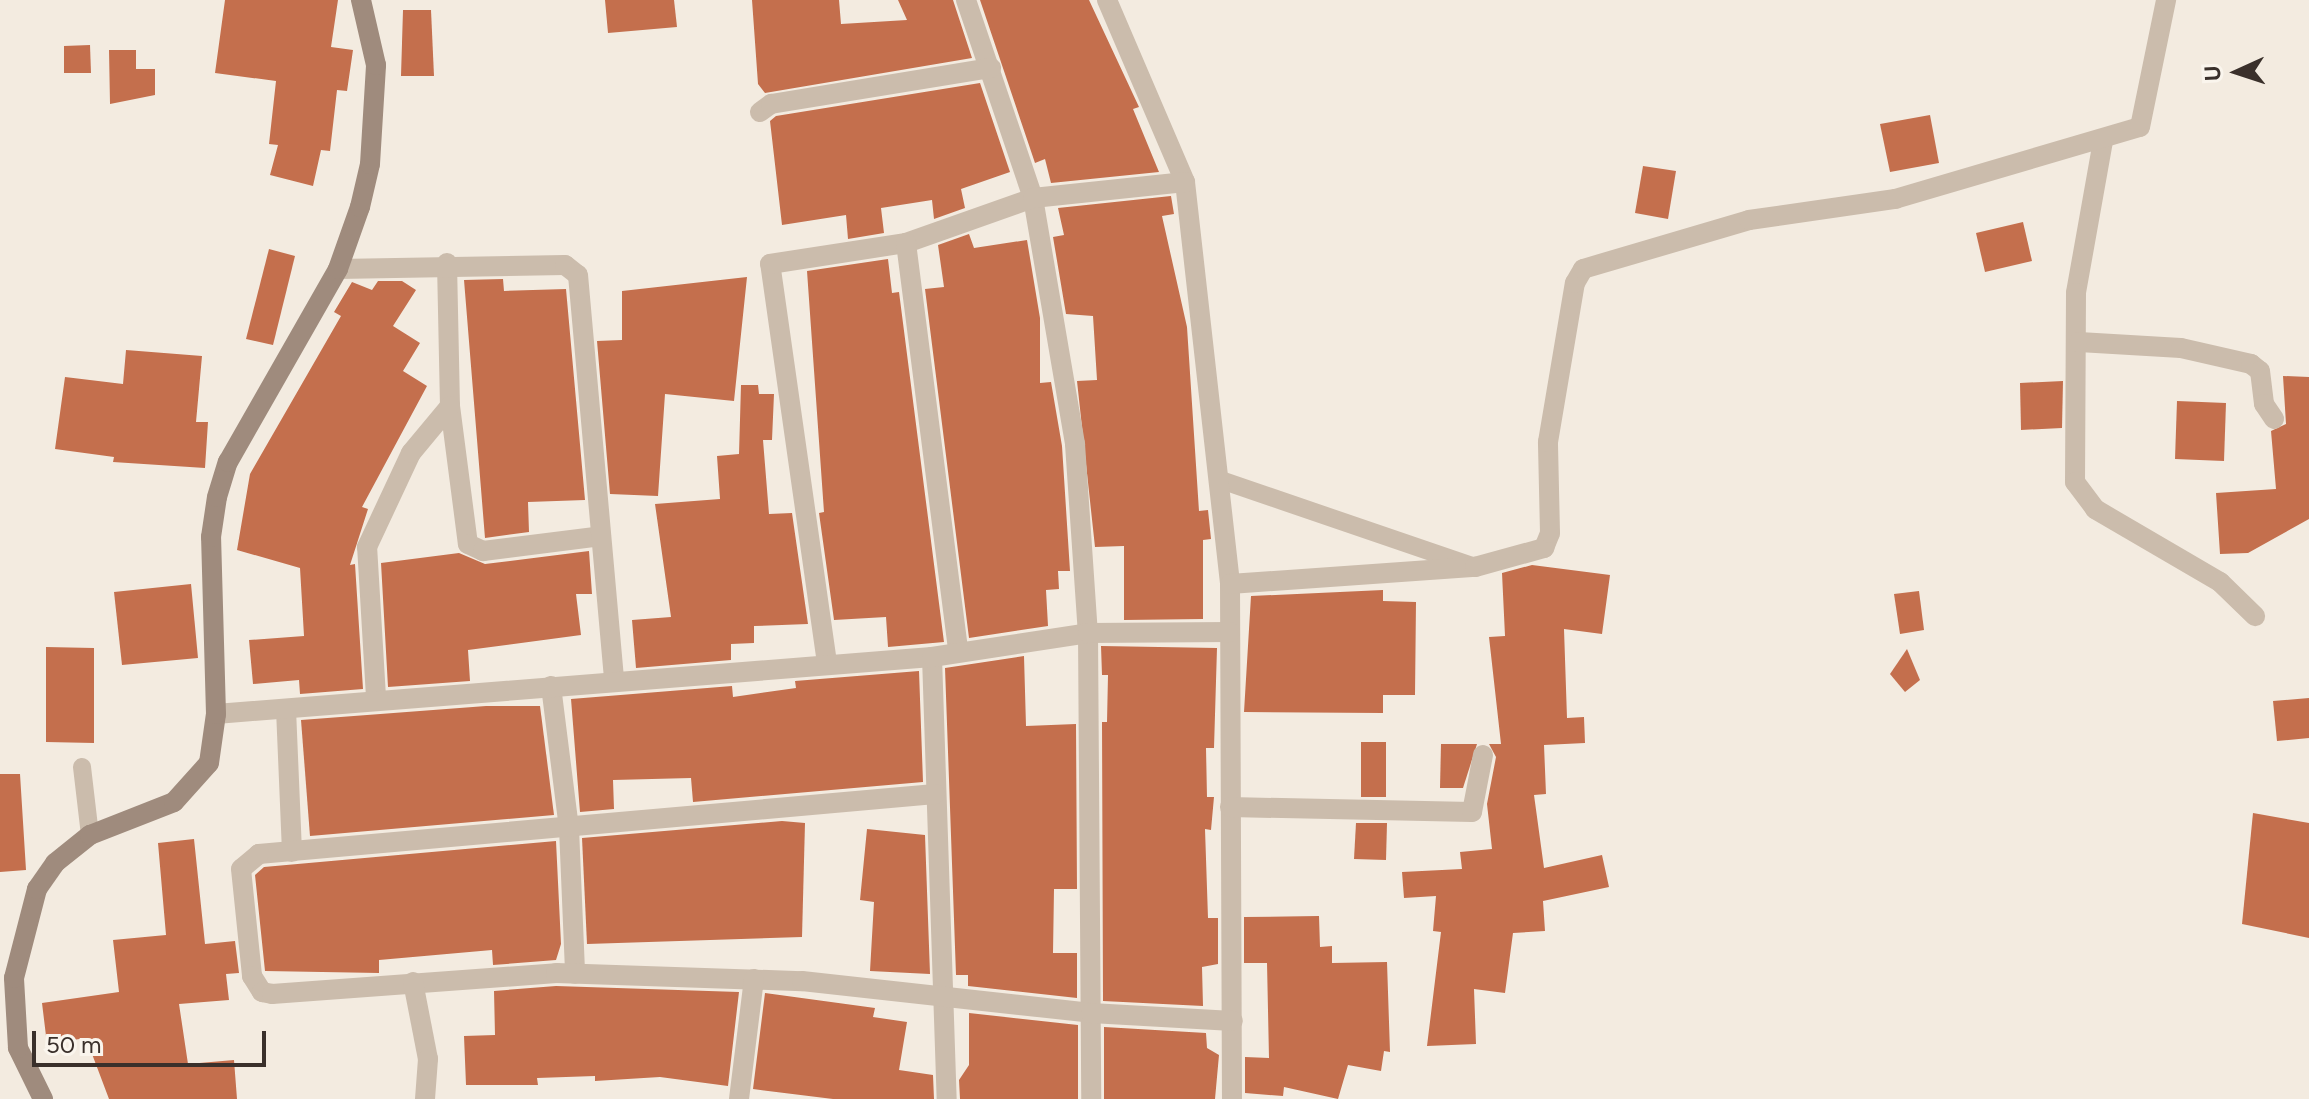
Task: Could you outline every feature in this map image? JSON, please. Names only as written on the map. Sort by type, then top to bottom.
[{"type":"street","points":[[43,1099],[18,1048],[14,978],[37,889],[55,863],[90,835],[131,822],[190,790],[209,763],[216,714],[211,537],[217,497],[228,462],[338,269],[360,207],[374,122],[376,65],[361,0]]},
{"type":"street","points":[[966,0],[1033,198],[1075,444],[1088,633],[1091,1099]]},
{"type":"street","points":[[1107,0],[1185,182],[1230,584],[1232,1099]]},
{"type":"street","points":[[1230,584],[1475,567],[1535,552],[1550,533],[1548,442],[1575,283],[1583,269],[1749,220],[1895,199],[2103,141],[2140,127],[2166,0]]},
{"type":"street","points":[[760,112],[771,104],[991,68]]},
{"type":"street","points":[[2103,141],[2076,293],[2079,342],[2073,468],[2081,496],[2220,582],[2255,616]]},
{"type":"street","points":[[827,663],[770,264],[906,243],[1033,198],[1185,182]]},
{"type":"street","points":[[906,243],[958,651]]},
{"type":"street","points":[[338,269],[447,263],[565,265],[578,275],[614,681]]},
{"type":"street","points":[[447,263],[450,406],[472,548],[601,536]]},
{"type":"street","points":[[2079,342],[2181,348],[2251,364],[2260,371],[2264,404],[2274,419]]},
{"type":"street","points":[[376,697],[367,547],[411,453],[450,406]]},
{"type":"street","points":[[216,714],[286,709],[376,697],[932,657],[1088,633],[1230,632]]},
{"type":"street","points":[[932,657],[947,1099]]},
{"type":"street","points":[[551,686],[569,828],[575,974]]},
{"type":"street","points":[[286,709],[292,852]]},
{"type":"street","points":[[1230,807],[1472,812],[1483,755]]},
{"type":"street","points":[[935,794],[259,854],[241,869],[256,986],[272,994],[413,982],[575,974],[754,979],[1091,1013],[1233,1021]]},
{"type":"street","points":[[739,1099],[754,979]]},
{"type":"street","points":[[413,982],[428,1059],[425,1099]]},
{"type":"lane","points":[[1218,479],[1475,567]]},
{"type":"lane","points":[[82,767],[90,835]]},
{"type":"building","points":[[225,0],[338,0],[331,47],[353,50],[347,91],[337,90],[330,151],[321,150],[313,186],[270,175],[278,145],[269,144],[276,81],[215,73]]},
{"type":"building","points":[[605,0],[674,0],[677,27],[608,33]]},
{"type":"building","points":[[752,0],[839,0],[841,24],[907,20],[898,0],[953,0],[972,58],[765,93],[758,84]]},
{"type":"building","points":[[980,0],[1089,0],[1139,107],[1133,109],[1159,172],[1051,183],[1045,159],[1035,163]]},
{"type":"building","points":[[403,10],[431,10],[434,76],[401,76]]},
{"type":"building","points":[[90,45],[91,73],[64,73],[64,46]]},
{"type":"building","points":[[109,50],[136,50],[136,69],[155,69],[155,95],[110,104]]},
{"type":"building","points":[[980,83],[1010,172],[961,189],[965,208],[934,219],[932,200],[881,208],[884,233],[848,239],[846,215],[782,225],[770,121],[776,116]]},
{"type":"building","points":[[1930,115],[1939,163],[1890,172],[1880,124]]},
{"type":"building","points":[[1643,166],[1676,171],[1668,219],[1635,213]]},
{"type":"building","points":[[1171,196],[1174,214],[1162,216],[1187,327],[1199,511],[1208,510],[1211,539],[1203,540],[1203,619],[1124,620],[1124,546],[1095,547],[1077,381],[1097,380],[1093,316],[1066,314],[1053,237],[1064,235],[1058,208]]},
{"type":"building","points":[[2023,222],[2032,261],[1985,272],[1976,233]]},
{"type":"building","points":[[969,234],[974,248],[1027,240],[1040,318],[1040,383],[1051,382],[1062,446],[1070,571],[1058,571],[1059,589],[1046,590],[1048,626],[969,638],[925,289],[944,287],[938,245]]},
{"type":"building","points":[[269,249],[295,256],[273,345],[246,339]]},
{"type":"building","points":[[888,259],[892,293],[899,292],[944,642],[888,647],[886,617],[834,620],[819,513],[824,512],[807,271]]},
{"type":"building","points":[[747,277],[734,401],[665,394],[658,496],[610,494],[597,341],[622,340],[622,291]]},
{"type":"building","points":[[503,279],[504,291],[566,289],[585,500],[528,502],[529,532],[485,538],[464,280]]},
{"type":"building","points":[[378,281],[402,281],[416,290],[393,326],[420,343],[403,371],[427,386],[362,507],[368,509],[350,565],[355,564],[363,689],[300,694],[299,680],[253,684],[249,640],[304,636],[300,568],[237,550],[250,474],[341,316],[334,312],[352,282],[372,290]]},
{"type":"building","points":[[126,350],[202,356],[196,422],[208,422],[205,468],[113,462],[114,457],[55,449],[65,377],[123,384]]},
{"type":"building","points":[[2283,376],[2309,377],[2309,519],[2248,553],[2220,554],[2216,493],[2276,489],[2271,431],[2286,424]]},
{"type":"building","points":[[2063,381],[2062,428],[2021,430],[2020,383]]},
{"type":"building","points":[[741,385],[758,385],[759,394],[774,394],[772,440],[763,440],[769,514],[792,513],[808,624],[754,626],[754,643],[731,644],[731,660],[636,668],[632,620],[671,617],[655,504],[720,499],[717,456],[739,454]]},
{"type":"building","points":[[2177,401],[2226,403],[2224,461],[2175,459]]},
{"type":"building","points":[[589,551],[592,594],[576,594],[581,635],[468,650],[470,681],[388,687],[381,563],[459,553],[485,564]]},
{"type":"building","points":[[1532,565],[1610,575],[1602,634],[1564,629],[1567,718],[1584,717],[1585,743],[1544,745],[1546,794],[1534,795],[1544,868],[1602,855],[1609,887],[1543,901],[1545,931],[1513,933],[1505,993],[1474,989],[1476,1044],[1427,1046],[1441,932],[1433,931],[1436,896],[1404,898],[1402,872],[1462,869],[1460,852],[1492,849],[1487,804],[1496,757],[1489,744],[1501,744],[1489,637],[1505,636],[1502,573]]},
{"type":"building","points":[[191,584],[198,658],[122,665],[114,592]]},
{"type":"building","points":[[1383,590],[1383,601],[1416,602],[1415,695],[1383,695],[1383,713],[1244,712],[1251,596]]},
{"type":"building","points":[[1919,591],[1924,630],[1900,634],[1894,594]]},
{"type":"building","points":[[1101,646],[1217,648],[1214,748],[1206,748],[1207,797],[1214,797],[1211,830],[1205,829],[1208,918],[1218,918],[1218,964],[1202,967],[1203,1006],[1103,1001],[1102,722],[1107,722],[1108,675],[1102,675]]},
{"type":"building","points":[[46,647],[94,648],[94,743],[46,742]]},
{"type":"building","points":[[1907,649],[1920,680],[1905,692],[1890,674]]},
{"type":"building","points":[[1024,656],[1026,726],[1076,724],[1077,889],[1054,889],[1053,953],[1077,953],[1077,998],[968,986],[968,975],[956,975],[945,668]]},
{"type":"building","points":[[919,671],[923,782],[693,802],[691,778],[613,780],[614,809],[580,812],[571,699],[732,686],[733,697],[796,688],[795,681]]},
{"type":"building","points":[[2309,698],[2309,738],[2277,741],[2273,701]]},
{"type":"building","points":[[486,706],[540,706],[554,815],[310,836],[301,720]]},
{"type":"building","points":[[1361,742],[1386,742],[1386,797],[1361,797]]},
{"type":"building","points":[[1441,744],[1477,744],[1463,788],[1440,788]]},
{"type":"building","points":[[0,774],[20,774],[26,870],[0,872]]},
{"type":"building","points":[[2253,813],[2309,823],[2309,938],[2242,924]]},
{"type":"building","points":[[782,821],[805,823],[802,937],[587,944],[582,838]]},
{"type":"building","points":[[1356,823],[1387,823],[1386,860],[1354,859]]},
{"type":"building","points":[[867,829],[925,835],[930,974],[870,971],[874,902],[860,900]]},
{"type":"building","points":[[194,839],[205,944],[235,941],[239,973],[226,974],[229,1000],[179,1004],[188,1064],[234,1060],[237,1099],[109,1099],[86,1038],[47,1044],[42,1003],[119,992],[113,940],[166,935],[158,843]]},
{"type":"building","points":[[556,841],[561,944],[556,960],[493,965],[492,950],[379,960],[379,973],[265,971],[255,875],[264,867]]},
{"type":"building","points":[[1319,916],[1320,947],[1332,946],[1332,963],[1387,962],[1390,1052],[1384,1051],[1381,1071],[1348,1065],[1338,1099],[1284,1087],[1283,1096],[1245,1093],[1245,1057],[1269,1058],[1267,963],[1244,963],[1244,917]]},
{"type":"building","points":[[556,986],[739,992],[728,1086],[660,1077],[595,1081],[595,1076],[537,1078],[538,1085],[466,1085],[464,1036],[495,1035],[494,991]]},
{"type":"building","points":[[765,993],[875,1008],[873,1017],[907,1022],[899,1070],[933,1075],[934,1099],[833,1099],[753,1089]]},
{"type":"building","points":[[969,1013],[1078,1025],[1078,1099],[960,1099],[959,1080],[969,1065]]},
{"type":"building","points":[[1104,1027],[1206,1033],[1207,1048],[1219,1055],[1215,1099],[1104,1099]]}]
